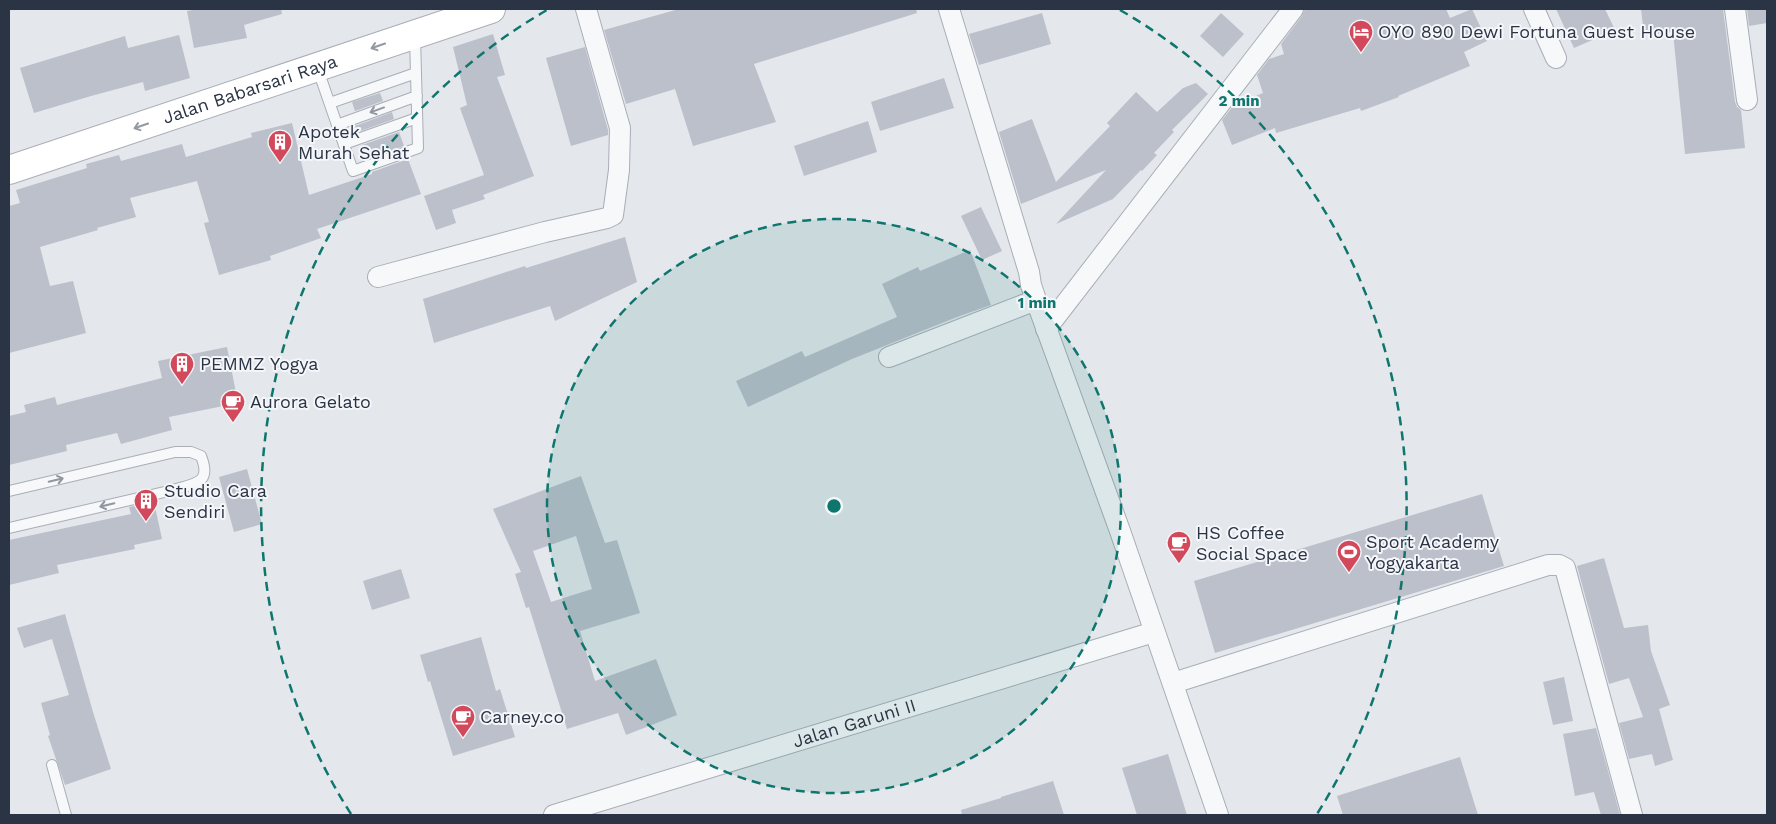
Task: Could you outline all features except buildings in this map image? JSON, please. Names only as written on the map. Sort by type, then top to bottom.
[{"type":"street","name":"Jalan Babarsari Raya","points":[[9,170],[415,33],[450,15],[491,9]]},
{"type":"street","points":[[378,277],[613,215],[619,170],[620,128],[586,9]]},
{"type":"street","points":[[948,9],[1036,300],[1120,531],[1218,815]]},
{"type":"street","points":[[1046,329],[1293,9]]},
{"type":"street","points":[[1534,9],[1556,58]]},
{"type":"street","points":[[1735,9],[1747,100]]},
{"type":"street","points":[[889,357],[1036,300]]},
{"type":"street","points":[[1173,683],[1548,565],[1559,565],[1565,568],[1632,815]]},
{"type":"street","name":"Jalan Garuni II","points":[[563,814],[1154,632]]},
{"type":"lane","points":[[317,66],[353,171],[418,148],[415,33]]},
{"type":"lane","points":[[330,103],[416,73]]},
{"type":"lane","points":[[337,125],[417,96]]},
{"type":"lane","points":[[344,144],[417,118]]},
{"type":"lane","points":[[9,490],[175,452],[191,452],[201,456],[205,474],[204,478],[197,482],[173,490],[9,528]]},
{"type":"lane","points":[[52,765],[66,815]]},
{"type":"place","name":"OYO 890 Dewi Fortuna Guest House","points":[[1361,53]]},
{"type":"place","name":"Apotek Murah Sehat","points":[[280,163]]},
{"type":"place","name":"PEMMZ Yogya","points":[[182,385]]},
{"type":"place","name":"Aurora Gelato","points":[[233,423]]},
{"type":"place","name":"Studio Cara Sendiri","points":[[146,522]]},
{"type":"place","name":"HS Coffee Social Space","points":[[1179,564]]},
{"type":"place","name":"Sport Academy Yogyakarta","points":[[1349,573]]},
{"type":"place","name":"Carney.co","points":[[463,738]]}]
